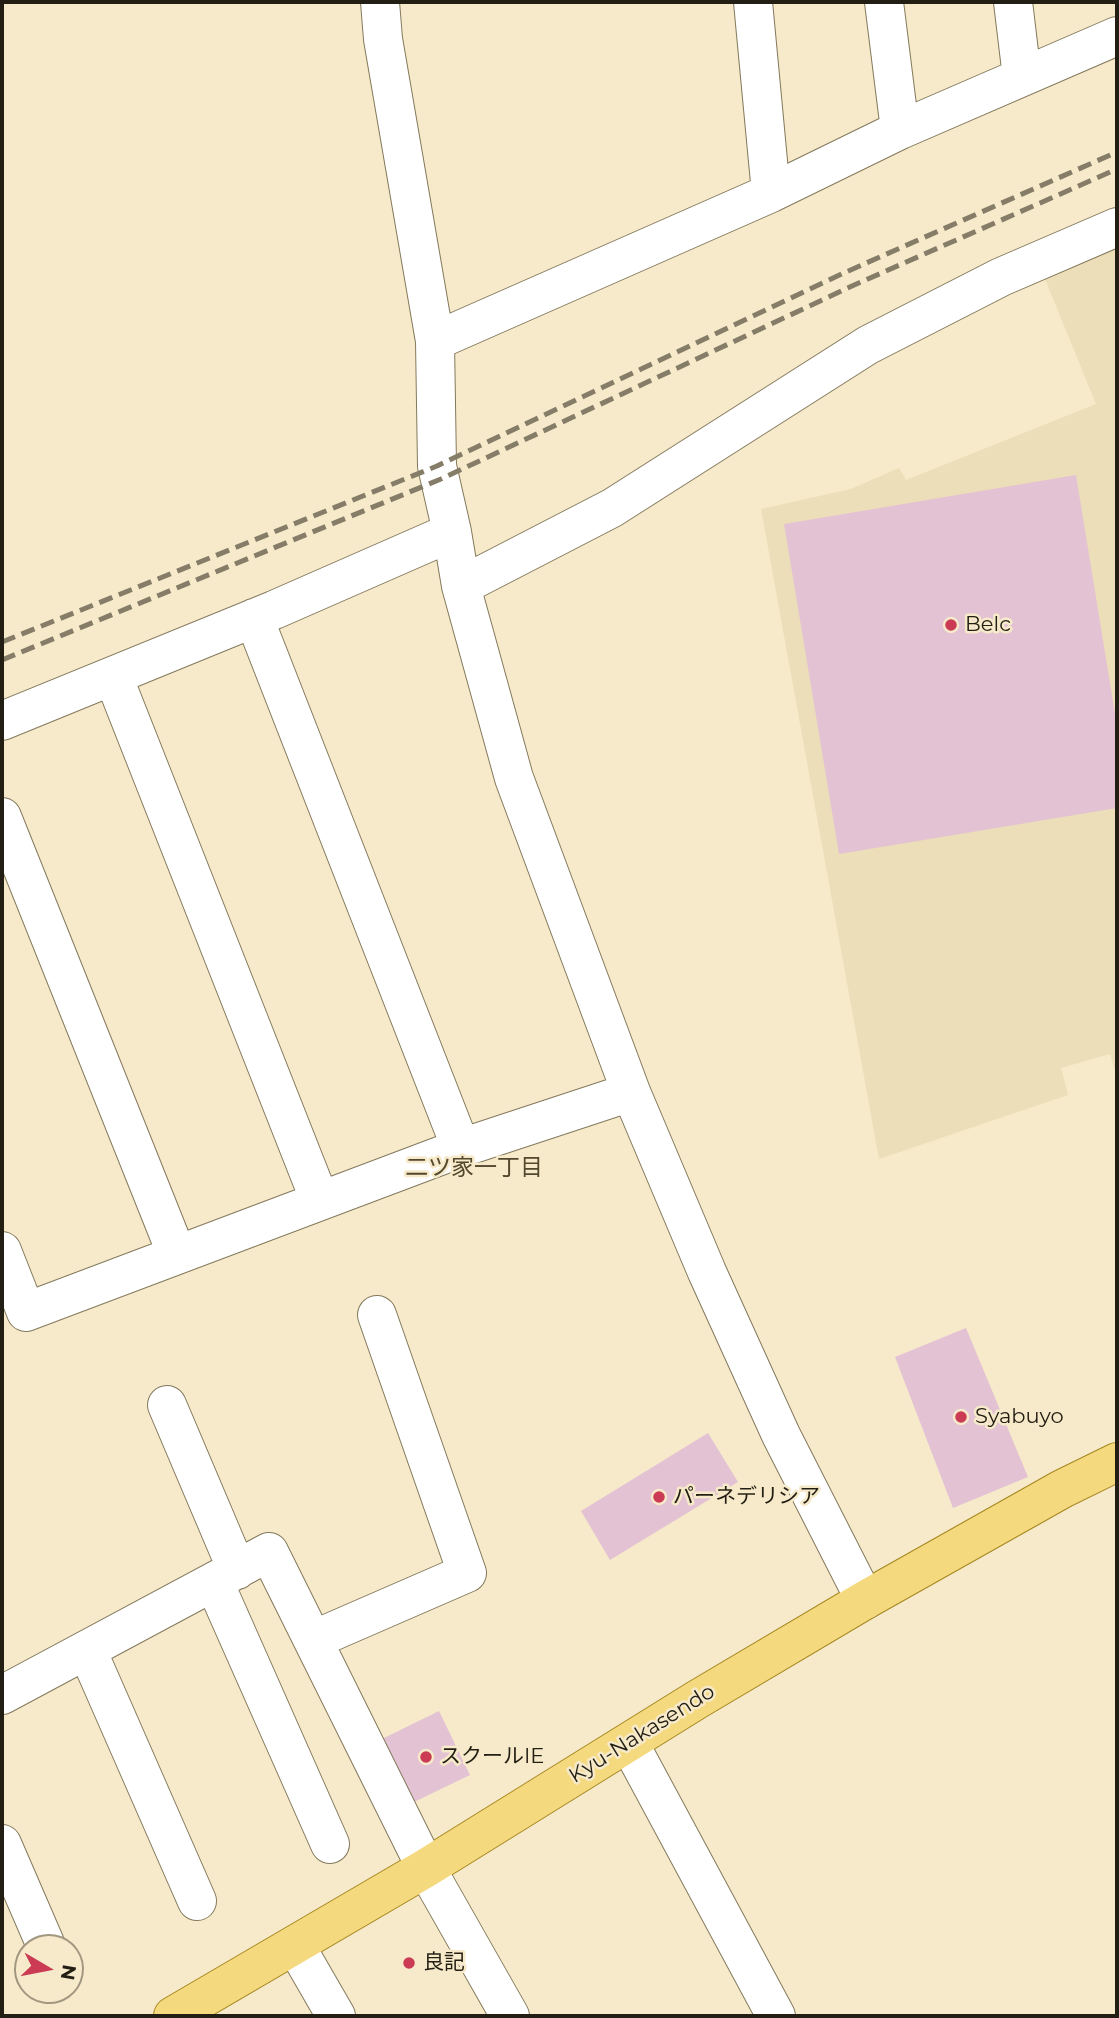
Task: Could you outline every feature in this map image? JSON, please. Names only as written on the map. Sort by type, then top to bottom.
[{"type":"main road","name":"Kyu-Nakasendo","points":[[173,2016],[426,1868],[865,1600],[1062,1489],[1117,1462]]},
{"type":"street","points":[[380,2],[385,52],[435,341],[438,466],[461,586],[514,778],[631,1092],[707,1272],[781,1435],[865,1600]]},
{"type":"street","points":[[752,2],[771,193]]},
{"type":"street","points":[[884,2],[900,130]]},
{"type":"street","points":[[1013,2],[1022,77]]},
{"type":"street","points":[[435,341],[771,193],[900,130],[1117,36]]},
{"type":"street","points":[[461,586],[612,508],[868,345],[1001,277],[1117,227]]},
{"type":"street","points":[[2,721],[254,618],[452,532]]},
{"type":"street","points":[[254,618],[461,1148]]},
{"type":"street","points":[[113,676],[320,1201]]},
{"type":"street","points":[[5,838],[177,1255]]},
{"type":"street","points":[[2,1251],[26,1312],[461,1148],[631,1092]]},
{"type":"street","points":[[313,1640],[467,1573],[377,1315]]},
{"type":"street","points":[[167,1405],[226,1576],[330,1844]]},
{"type":"street","points":[[2,1695],[269,1552],[426,1868],[510,2016]]},
{"type":"street","points":[[87,1650],[197,1901]]},
{"type":"street","points":[[629,1743],[776,2016]]},
{"type":"street","points":[[2,1844],[41,1934]]},
{"type":"street","points":[[295,1945],[336,2016]]},
{"type":"shaded area","points":[[1117,247],[1117,1078],[1110,1054],[1061,1068],[1068,1095],[879,1159],[761,509],[851,489],[899,468],[906,480],[1096,404],[1045,279]]},
{"type":"building","name":"Belc","points":[[1076,475],[1117,726],[1117,808],[839,854],[784,524]]},
{"type":"building","name":"Syabuyo","points":[[966,1328],[1028,1477],[953,1508],[895,1357]]},
{"type":"building","name":"パーネデリシア","points":[[708,1433],[738,1482],[610,1560],[581,1511]]},
{"type":"building","name":"スクールIE","points":[[439,1711],[470,1775],[412,1803],[382,1739]]},
{"type":"railway","points":[[2,642],[437,466],[846,272],[1117,152]]},
{"type":"railway","points":[[2,660],[441,479],[852,286],[1117,169]]},
{"type":"place","name":"Belc","points":[[951,625]]},
{"type":"place","name":"Syabuyo","points":[[961,1417]]},
{"type":"place","name":"パーネデリシア","points":[[659,1497]]},
{"type":"place","name":"スクールIE","points":[[426,1757]]},
{"type":"place","name":"良記","points":[[409,1963]]},
{"type":"district","name":"二ツ家一丁目","points":[[474,1168]]}]
